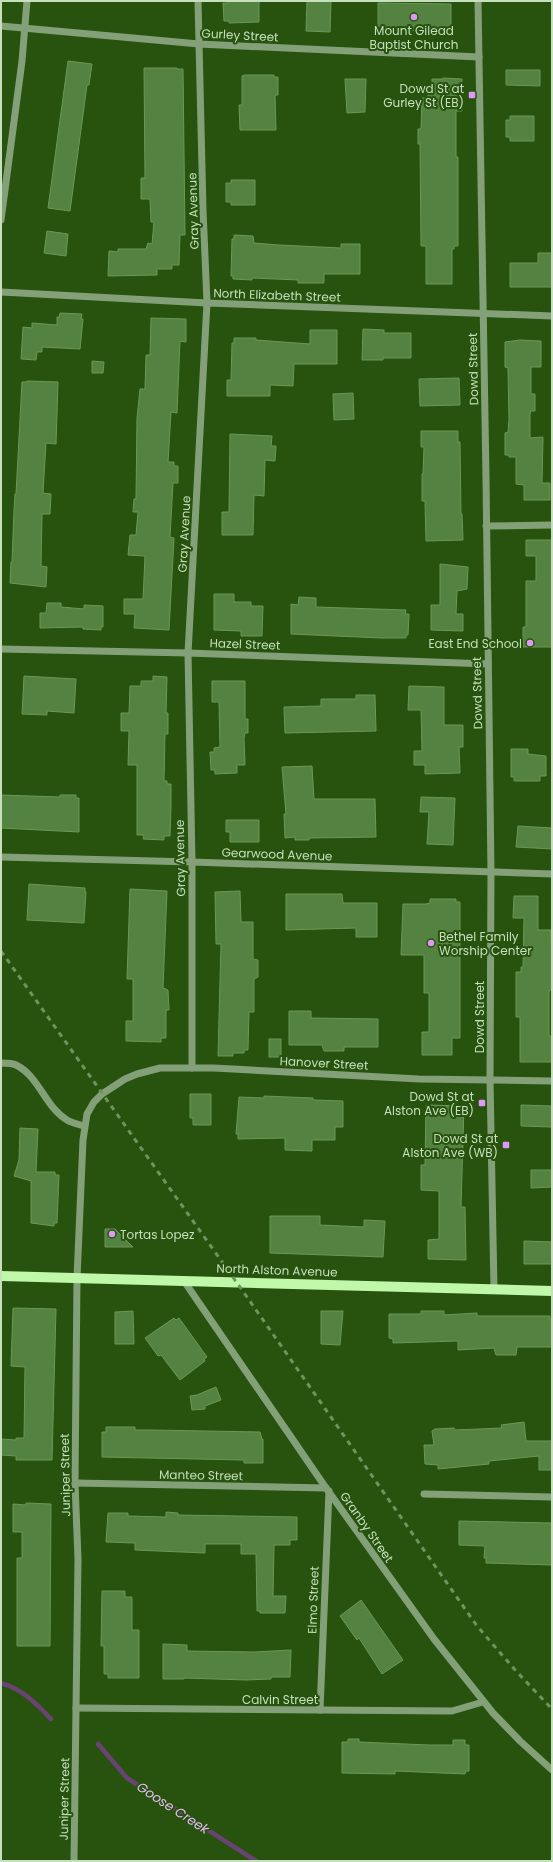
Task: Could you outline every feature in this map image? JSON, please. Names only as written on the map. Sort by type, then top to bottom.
[{"type":"main road","name":"North Alston Avenue","points":[[1,1276],[552,1291]]},
{"type":"street","points":[[1,220],[26,28],[27,1]]},
{"type":"street","name":"Gray Avenue","points":[[192,1068],[192,862],[188,653],[208,303],[203,210],[198,1]]},
{"type":"street","name":"Dowd Street","points":[[478,1],[491,872],[490,1080],[494,1289]]},
{"type":"street","name":"Gurley Street","points":[[1,26],[199,44],[479,57]]},
{"type":"street","name":"North Elizabeth Street","points":[[1,292],[208,303],[552,316]]},
{"type":"street","points":[[486,526],[552,525]]},
{"type":"street","name":"Hazel Street","points":[[1,649],[188,653],[488,664]]},
{"type":"street","name":"Gearwood Avenue","points":[[1,857],[552,874]]},
{"type":"street","points":[[1,1063],[16,1065],[29,1076],[53,1108],[67,1120],[84,1126]]},
{"type":"street","name":"Hanover Street","points":[[102,1094],[125,1079],[142,1072],[160,1068],[552,1081]]},
{"type":"street","name":"Juniper Street","points":[[74,1861],[78,1559],[75,1483],[78,1278],[84,1126],[94,1102],[102,1094]]},
{"type":"street","name":"Granby Street","points":[[184,1281],[328,1490],[434,1639],[483,1702],[520,1742],[552,1770]]},
{"type":"street","name":"Manteo Street","points":[[75,1483],[328,1490]]},
{"type":"street","name":"Elmo Street","points":[[320,1710],[328,1490]]},
{"type":"street","points":[[424,1494],[552,1497]]},
{"type":"street","name":"Calvin Street","points":[[76,1708],[452,1711],[483,1702]]},
{"type":"building","points":[[228,1],[259,1],[259,22],[229,23],[229,21],[224,21],[223,3],[228,3]]},
{"type":"building","points":[[307,1],[331,1],[330,32],[306,31]]},
{"type":"building","name":"Mount Gilead Baptist Church","points":[[378,3],[451,4],[451,30],[378,31]]},
{"type":"building","points":[[68,61],[92,64],[89,85],[87,85],[70,211],[48,208]]},
{"type":"building","points":[[144,68],[183,69],[185,235],[180,235],[179,265],[172,265],[172,269],[157,269],[157,275],[108,276],[109,251],[118,252],[118,249],[146,249],[148,243],[152,244],[154,222],[151,222],[150,199],[141,199],[141,178],[145,178]]},
{"type":"building","points":[[506,70],[540,70],[540,86],[506,85]]},
{"type":"building","points":[[274,75],[274,77],[278,77],[278,95],[275,95],[276,130],[240,130],[239,105],[242,105],[242,76]]},
{"type":"building","points":[[345,79],[366,79],[365,112],[347,113]]},
{"type":"building","points":[[432,79],[462,79],[462,111],[456,111],[456,157],[458,157],[458,246],[454,246],[454,249],[452,249],[452,284],[426,284],[426,246],[421,246],[420,144],[418,144],[418,129],[421,129],[422,98],[428,98],[428,88],[432,88]]},
{"type":"building","points":[[510,116],[534,116],[534,141],[510,141],[510,137],[506,137],[506,120],[510,120]]},
{"type":"building","points":[[231,180],[255,180],[255,205],[231,205],[231,202],[226,202],[226,183],[231,183]]},
{"type":"building","points":[[47,231],[68,234],[66,256],[44,253]]},
{"type":"building","points":[[234,235],[253,236],[254,243],[279,245],[341,248],[341,244],[360,244],[360,274],[324,274],[324,283],[298,283],[298,280],[252,278],[252,280],[233,279],[233,276],[231,276],[232,239],[234,239]]},
{"type":"building","points":[[538,253],[552,253],[552,287],[510,287],[510,263],[538,263]]},
{"type":"building","points":[[60,313],[82,314],[81,319],[83,319],[80,349],[42,347],[42,352],[37,352],[36,360],[21,359],[23,327],[32,328],[32,323],[57,325],[57,317],[59,317]]},
{"type":"building","points":[[151,318],[186,319],[186,342],[180,341],[177,413],[171,412],[168,462],[174,462],[174,466],[178,466],[178,483],[173,483],[170,537],[174,538],[169,630],[134,628],[135,614],[124,614],[124,599],[143,599],[145,556],[128,555],[130,535],[136,535],[138,512],[133,512],[134,499],[136,499],[137,418],[140,389],[145,389],[146,355],[150,355]]},
{"type":"building","points":[[363,329],[384,330],[384,333],[411,333],[411,358],[362,360]]},
{"type":"building","points":[[310,330],[337,330],[337,364],[294,364],[293,386],[270,385],[270,396],[227,396],[227,380],[231,380],[232,343],[234,343],[234,338],[256,338],[256,340],[310,344]]},
{"type":"building","points":[[520,340],[541,341],[541,367],[531,367],[531,394],[535,394],[535,411],[531,411],[530,414],[530,438],[543,437],[542,483],[550,483],[550,500],[524,500],[524,485],[516,484],[516,457],[509,457],[509,455],[505,455],[505,433],[508,432],[509,419],[508,368],[505,367],[505,342]]},
{"type":"building","points":[[92,361],[104,362],[103,373],[92,373]]},
{"type":"building","points":[[459,378],[460,405],[420,406],[419,379]]},
{"type":"building","points":[[22,382],[58,382],[56,444],[46,443],[43,493],[51,494],[50,514],[42,514],[41,566],[47,567],[46,587],[10,583]]},
{"type":"building","points":[[353,393],[354,419],[334,420],[333,394]]},
{"type":"building","points":[[421,431],[458,431],[458,442],[460,442],[461,514],[463,540],[426,541],[425,501],[422,501],[424,447],[421,447]]},
{"type":"building","points":[[230,434],[272,436],[271,446],[276,446],[275,461],[265,460],[264,496],[254,495],[253,535],[222,535],[222,512],[229,512]]},
{"type":"building","points":[[526,540],[552,540],[552,647],[523,647],[523,627],[526,627],[526,581],[536,581],[536,556],[526,556]]},
{"type":"building","points":[[440,564],[468,567],[467,589],[457,591],[456,614],[463,614],[463,631],[431,630],[431,605],[440,605]]},
{"type":"building","points":[[214,594],[234,594],[234,602],[251,602],[251,606],[263,606],[262,636],[241,636],[241,631],[214,630]]},
{"type":"building","points":[[299,597],[316,598],[316,607],[406,610],[405,614],[409,614],[408,635],[406,635],[406,638],[381,638],[291,634],[291,604],[298,605]]},
{"type":"building","points":[[47,603],[61,603],[61,607],[84,609],[84,605],[103,606],[103,627],[101,627],[101,630],[83,629],[83,627],[40,628],[40,613],[46,613]]},
{"type":"building","points":[[24,676],[76,679],[74,713],[47,711],[47,715],[22,714]]},
{"type":"building","points":[[153,676],[167,677],[166,713],[168,713],[168,734],[165,734],[164,781],[167,781],[167,784],[171,784],[171,807],[170,836],[164,836],[164,840],[143,839],[144,835],[137,835],[137,765],[128,765],[129,731],[121,731],[121,713],[129,713],[130,686],[141,686],[141,681],[153,681]]},
{"type":"building","points":[[212,681],[245,681],[245,719],[248,719],[248,733],[245,733],[244,738],[245,765],[237,765],[237,773],[215,774],[215,770],[211,770],[210,752],[214,752],[214,748],[220,747],[219,702],[212,702]]},
{"type":"building","points":[[409,686],[444,687],[444,725],[463,725],[463,747],[459,747],[460,773],[425,774],[425,765],[414,765],[414,751],[422,751],[421,710],[408,710]]},
{"type":"building","points":[[356,695],[375,695],[376,731],[285,733],[284,707],[321,706],[321,699],[356,699]]},
{"type":"building","points":[[511,749],[528,749],[528,754],[546,756],[546,776],[540,776],[540,781],[514,781],[514,777],[511,777]]},
{"type":"building","points":[[312,766],[314,799],[375,799],[376,837],[309,838],[309,840],[295,840],[295,837],[285,838],[284,814],[286,814],[282,767]]},
{"type":"building","points":[[1,795],[60,797],[60,795],[76,795],[76,798],[79,798],[79,832],[1,828]]},
{"type":"building","points":[[421,797],[455,798],[453,845],[427,844],[429,812],[420,812]]},
{"type":"building","points":[[226,820],[259,820],[259,842],[230,842],[230,832],[226,832]]},
{"type":"building","points":[[518,826],[552,828],[552,849],[516,847]]},
{"type":"building","points":[[29,884],[85,888],[84,923],[27,920]]},
{"type":"building","points":[[130,889],[167,891],[163,988],[168,990],[169,1010],[166,1010],[166,1038],[161,1038],[161,1042],[126,1041],[126,1021],[133,1021],[133,979],[127,979]]},
{"type":"building","points":[[240,891],[241,922],[253,922],[253,959],[258,960],[258,977],[254,979],[254,1012],[249,1012],[248,1050],[244,1050],[244,1053],[233,1053],[233,1056],[218,1056],[221,944],[216,944],[215,892]]},
{"type":"building","points":[[286,894],[342,894],[343,903],[377,903],[377,937],[356,937],[356,928],[286,930]]},
{"type":"building","points":[[514,896],[538,896],[538,930],[551,930],[552,990],[549,992],[549,1036],[552,1036],[552,1062],[520,1062],[520,1017],[516,1017],[516,972],[521,972],[521,967],[523,967],[524,918],[513,918]]},
{"type":"building","points":[[430,899],[456,899],[456,902],[460,902],[460,1038],[452,1038],[452,1055],[422,1055],[422,1032],[429,1032],[429,993],[424,993],[424,955],[401,955],[403,904],[426,904],[430,903]]},
{"type":"building","points":[[289,1011],[311,1011],[311,1018],[378,1019],[378,1047],[344,1047],[344,1051],[324,1051],[322,1045],[289,1045]]},
{"type":"building","points":[[269,1039],[281,1039],[281,1057],[269,1057]]},
{"type":"building","points":[[190,1094],[211,1094],[211,1125],[193,1125],[193,1118],[190,1118]]},
{"type":"building","points":[[264,1096],[343,1101],[343,1127],[335,1127],[335,1140],[312,1140],[312,1151],[285,1150],[285,1138],[238,1139],[238,1134],[236,1134],[239,1097],[264,1098]]},
{"type":"building","points":[[426,1105],[464,1106],[461,1207],[465,1207],[466,1260],[428,1259],[428,1240],[439,1239],[439,1191],[421,1190],[421,1165],[425,1165]]},
{"type":"building","points":[[521,1105],[552,1106],[552,1127],[521,1126]]},
{"type":"building","points":[[20,1128],[38,1129],[36,1172],[55,1172],[55,1175],[59,1175],[57,1223],[54,1223],[54,1226],[31,1223],[31,1181],[14,1176],[19,1160]]},
{"type":"building","points":[[531,1170],[552,1170],[552,1187],[531,1188]]},
{"type":"building","points":[[270,1216],[320,1216],[320,1225],[364,1227],[364,1220],[385,1221],[383,1257],[270,1253]]},
{"type":"building","name":"Tortas Lopez","points":[[105,1229],[115,1229],[133,1247],[105,1247]]},
{"type":"building","points":[[524,1241],[552,1242],[552,1264],[524,1264]]},
{"type":"building","points":[[13,1308],[56,1309],[52,1460],[16,1460],[16,1456],[1,1455],[1,1439],[16,1440],[16,1438],[24,1438],[25,1367],[11,1366]]},
{"type":"building","points":[[133,1311],[134,1344],[115,1344],[115,1312]]},
{"type":"building","points":[[321,1311],[343,1311],[340,1345],[321,1344]]},
{"type":"building","points":[[421,1311],[444,1311],[444,1315],[477,1313],[477,1316],[550,1316],[550,1320],[552,1320],[552,1347],[517,1347],[516,1355],[496,1355],[494,1348],[458,1350],[458,1341],[393,1343],[393,1339],[389,1338],[389,1314],[421,1314]]},
{"type":"building","points":[[174,1318],[176,1320],[179,1318],[207,1357],[204,1359],[205,1361],[180,1380],[161,1355],[158,1356],[145,1338]]},
{"type":"building","points":[[216,1387],[221,1400],[205,1406],[205,1409],[192,1410],[190,1396],[197,1395]]},
{"type":"building","points":[[524,1422],[526,1441],[552,1441],[552,1470],[539,1470],[539,1456],[489,1461],[489,1464],[438,1469],[438,1465],[425,1464],[424,1445],[434,1445],[432,1431],[435,1429],[454,1428],[455,1430],[502,1428],[501,1425]]},
{"type":"building","points":[[106,1427],[135,1427],[135,1430],[260,1432],[263,1439],[263,1463],[244,1463],[244,1460],[102,1457],[102,1432],[106,1432]]},
{"type":"building","points":[[26,1503],[51,1504],[50,1646],[17,1646],[17,1558],[22,1558],[22,1532],[13,1532],[13,1504],[26,1505]]},
{"type":"building","points":[[166,1512],[178,1513],[178,1515],[297,1517],[297,1540],[290,1540],[290,1545],[274,1545],[273,1596],[286,1596],[285,1613],[260,1613],[260,1611],[257,1611],[256,1554],[241,1554],[241,1544],[205,1544],[205,1553],[135,1550],[135,1543],[106,1542],[108,1513],[128,1513],[128,1516],[166,1517]]},
{"type":"building","points":[[459,1521],[552,1523],[552,1565],[486,1563],[486,1558],[484,1558],[485,1546],[459,1545]]},
{"type":"building","points":[[102,1591],[125,1591],[125,1597],[132,1597],[132,1630],[139,1630],[139,1678],[108,1678],[108,1674],[104,1674],[104,1646],[101,1646]]},
{"type":"building","points":[[361,1600],[403,1660],[382,1674],[359,1638],[357,1640],[340,1616]]},
{"type":"building","points":[[163,1644],[187,1645],[187,1651],[254,1652],[291,1650],[290,1677],[271,1677],[271,1679],[246,1680],[184,1678],[163,1679]]},
{"type":"building","points":[[348,1739],[359,1739],[359,1742],[429,1745],[453,1745],[453,1740],[465,1740],[465,1745],[469,1745],[469,1771],[466,1771],[465,1774],[395,1771],[395,1774],[342,1773],[342,1742],[348,1742]]},
{"type":"waterway","name":"Goose Creek","points":[[1,1683],[22,1693],[34,1702],[51,1719]]},
{"type":"waterway","name":"Goose Creek","points":[[98,1744],[127,1778],[256,1861]]},
{"type":"railway","points":[[1,951],[247,1297],[477,1626],[516,1671],[552,1709]]},
{"type":"place","name":"Mount Gilead Baptist Church","points":[[414,17]]},
{"type":"place","name":"Dowd St at Gurley St (EB)","points":[[472,95]]},
{"type":"place","name":"East End School","points":[[530,643]]},
{"type":"place","name":"Bethel Family Worship Center","points":[[431,943]]},
{"type":"place","name":"Dowd St at Alston Ave (EB)","points":[[482,1103]]},
{"type":"place","name":"Dowd St at Alston Ave (WB)","points":[[506,1145]]},
{"type":"place","name":"Tortas Lopez","points":[[112,1234]]}]
